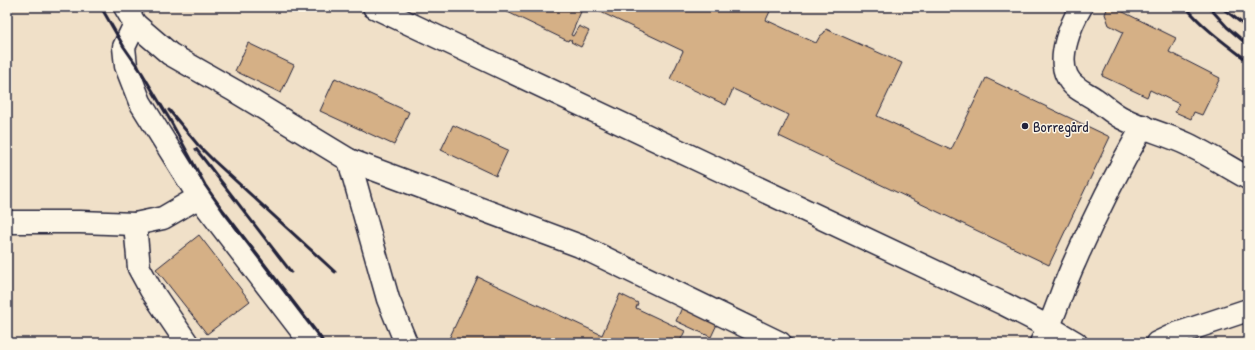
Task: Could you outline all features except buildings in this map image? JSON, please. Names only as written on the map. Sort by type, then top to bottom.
[{"type":"street","points":[[374,7],[1004,304],[1045,335],[1076,343]]},
{"type":"street","points":[[1074,9],[1065,47],[1063,63],[1066,76],[1079,90],[1122,118],[1186,144],[1248,178]]},
{"type":"street","points":[[130,15],[170,54],[236,91],[349,160],[580,246],[758,338],[780,343]]},
{"type":"street","points":[[130,15],[124,47],[126,66],[140,102],[199,197],[310,343]]},
{"type":"street","points":[[1045,335],[1074,261],[1107,191],[1143,126]]},
{"type":"street","points":[[349,160],[388,299],[406,343]]},
{"type":"street","points":[[7,222],[135,224],[163,218],[199,197]]},
{"type":"street","points":[[135,224],[139,268],[151,290],[187,343]]},
{"type":"street","points":[[1157,343],[1176,334],[1248,310]]},
{"type":"shaded area","points":[[7,7],[1248,7],[1248,343],[7,343]]},
{"type":"railway","points":[[101,7],[124,47],[142,73],[170,120],[205,185],[223,211],[324,343]]},
{"type":"railway","points":[[1186,7],[1208,29],[1248,61]]},
{"type":"railway","points":[[1209,7],[1227,27],[1248,45]]},
{"type":"railway","points":[[1221,7],[1248,28]]},
{"type":"railway","points":[[169,110],[198,145],[213,160],[335,272]]},
{"type":"railway","points":[[196,149],[291,272]]},
{"type":"place","name":"Borregård","points":[[1025,126]]}]
